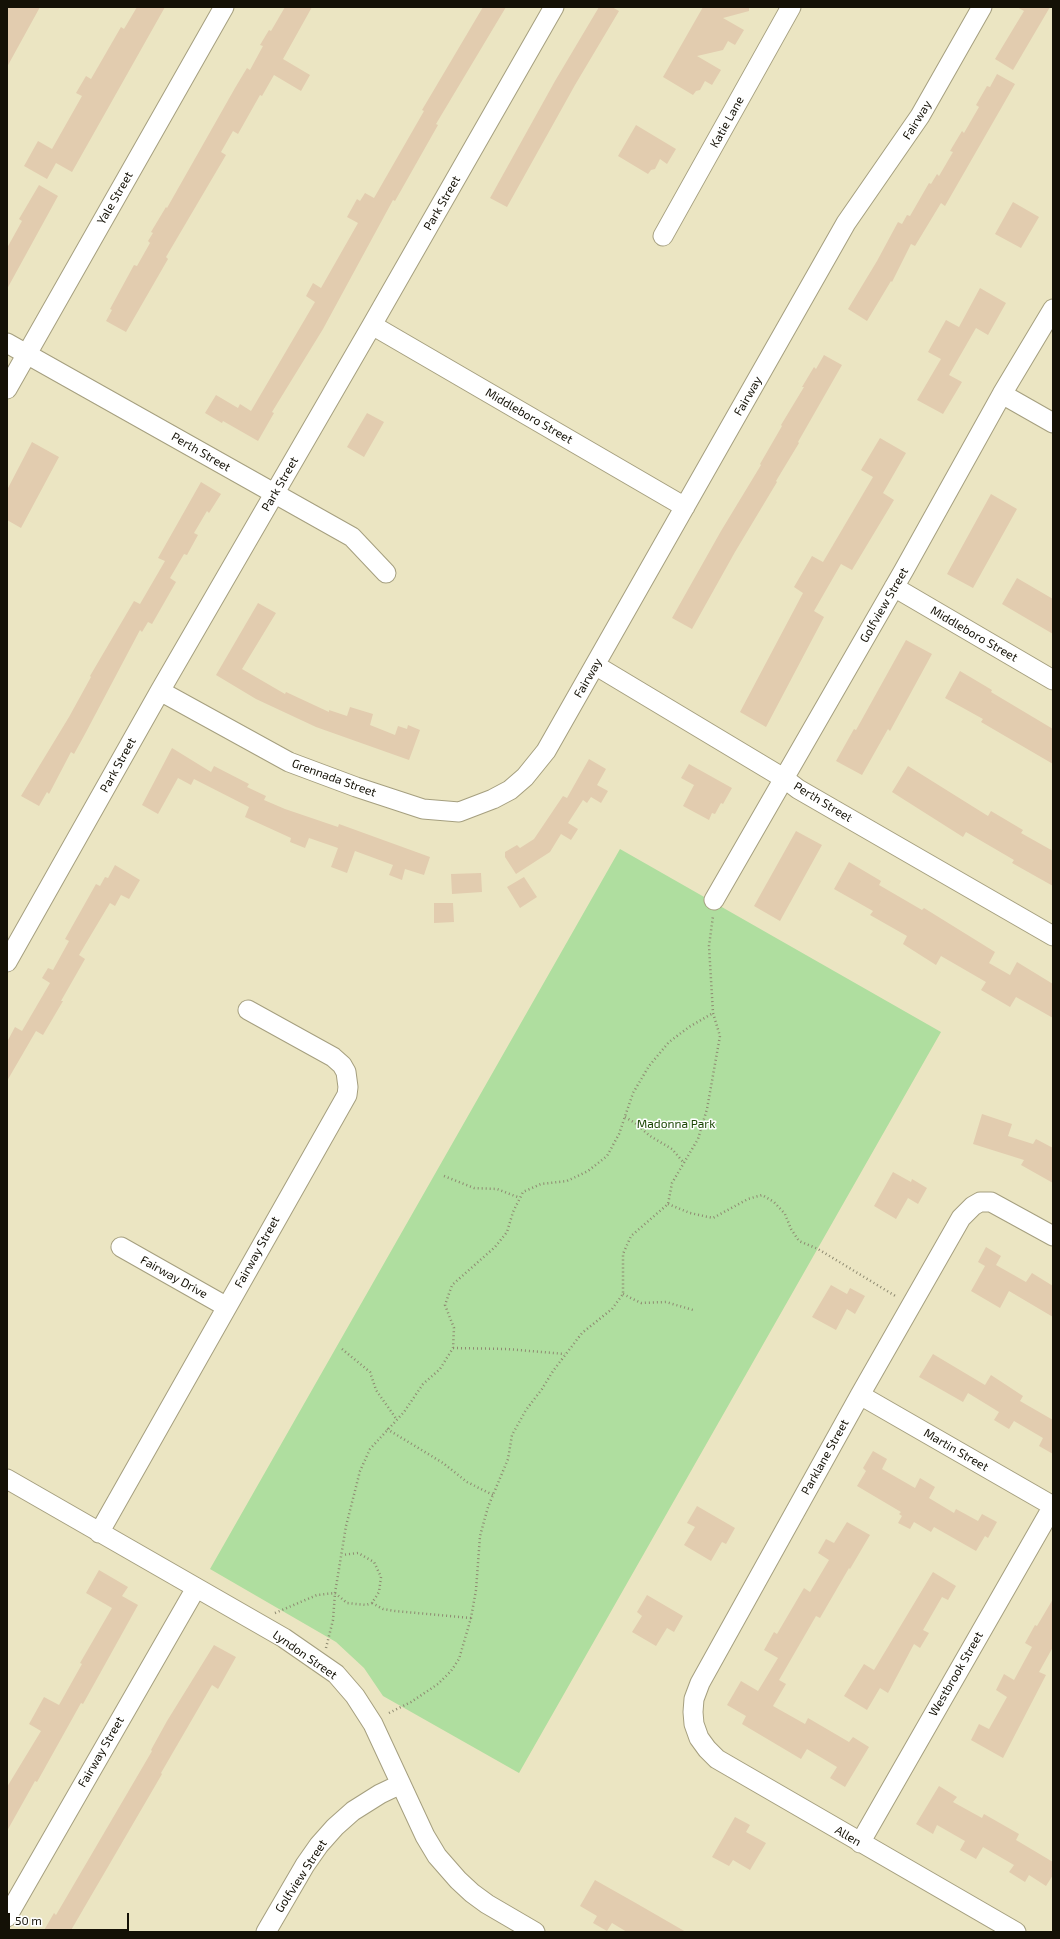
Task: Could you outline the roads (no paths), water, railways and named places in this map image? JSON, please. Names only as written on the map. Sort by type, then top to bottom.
[{"type":"street","name":"Yale Street","points":[[7,389],[224,7]]},
{"type":"street","name":"Park Street","points":[[7,962],[160,691],[372,326],[554,7]]},
{"type":"street","name":"Katie Lane","points":[[663,236],[791,7]]},
{"type":"street","name":"Fairway","points":[[516,785],[535,767],[546,751],[846,223],[920,116],[982,7]]},
{"type":"street","name":"Golfview Street","points":[[714,900],[785,779],[1002,394],[1053,309]]},
{"type":"street","name":"Middleboro Street","points":[[372,326],[685,507]]},
{"type":"street","name":"Perth Street","points":[[7,343],[352,537],[386,572]]},
{"type":"street","points":[[1002,394],[1053,423]]},
{"type":"street","name":"Middleboro Street","points":[[894,587],[1053,680]]},
{"type":"street","name":"Perth Street","points":[[595,665],[798,788],[1053,936]]},
{"type":"street","name":"Grennada Street","points":[[160,691],[289,762],[356,787],[422,809],[459,812],[493,799],[516,785]]},
{"type":"street","name":"Fairway Street","points":[[99,1533],[343,1101],[348,1087],[346,1072],[342,1065],[333,1057],[248,1010]]},
{"type":"street","name":"Parklane Street","points":[[694,1724],[694,1699],[700,1683],[860,1395],[961,1218],[968,1209],[980,1202],[991,1202],[1053,1236]]},
{"type":"street","name":"Fairway Drive","points":[[121,1247],[227,1306]]},
{"type":"street","name":"Martin Street","points":[[860,1395],[1053,1506]]},
{"type":"street","name":"Lyndon Street","points":[[7,1478],[99,1533],[284,1638],[336,1674],[355,1696],[373,1724],[425,1836],[437,1856],[458,1880],[487,1904],[535,1932]]},
{"type":"street","name":"Westbrook Street","points":[[860,1842],[1053,1506]]},
{"type":"street","name":"Fairway Street","points":[[7,1917],[196,1588]]},
{"type":"street","name":"Allen","points":[[694,1724],[699,1738],[707,1750],[717,1759],[1016,1932]]},
{"type":"street","name":"Golfview Street","points":[[266,1932],[305,1865],[335,1826],[360,1806],[401,1784]]},
{"type":"park label","name":"Madonna Park","points":[[676,1124]]}]
